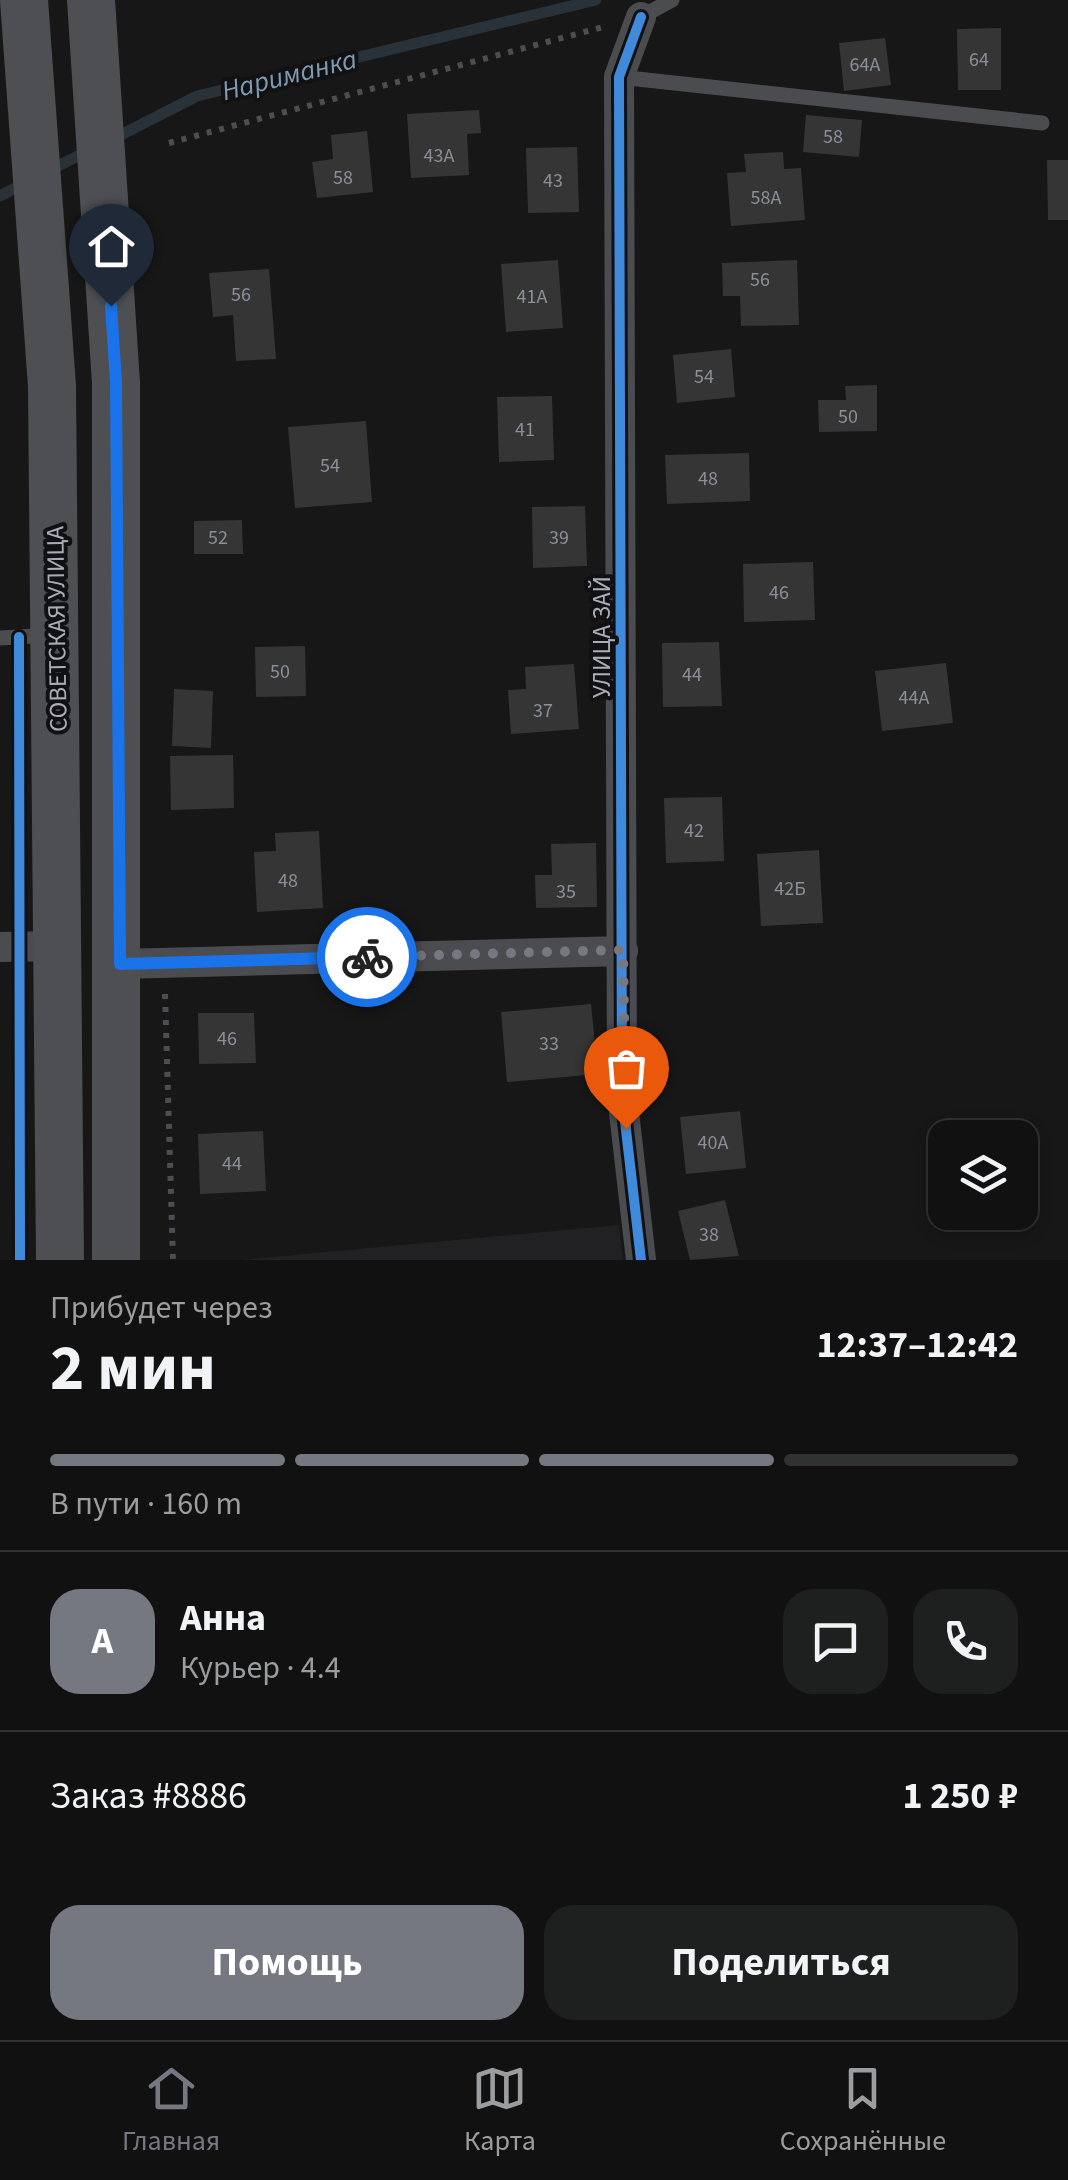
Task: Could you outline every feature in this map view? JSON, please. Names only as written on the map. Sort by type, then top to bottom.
[{"type":"main road","name":"СОВЕТСКАЯ УЛИЦА","points":[[24,0],[52,386],[60,1260]]},
{"type":"main road","points":[[91,0],[116,382],[142,963],[116,1260]]},
{"type":"street","name":"УЛИЦА ЗАЙ","points":[[641,17],[618,77],[622,1095],[641,1260]]},
{"type":"street","points":[[0,946],[59,946]]},
{"type":"street","points":[[142,963],[623,950]]},
{"type":"lane","points":[[641,17],[672,0]]},
{"type":"lane","points":[[618,77],[1042,123]]},
{"type":"lane","points":[[0,638],[57,634]]},
{"type":"path","points":[[169,143],[641,17]]},
{"type":"path","points":[[142,963],[173,1260]]},
{"type":"shaded area","points":[[619,1225],[623,1260],[241,1260]]},
{"type":"building","points":[[1001,28],[1001,90],[958,90],[957,29]]},
{"type":"building","points":[[885,38],[891,85],[844,91],[839,43]]},
{"type":"building","points":[[479,110],[481,133],[467,134],[469,175],[411,178],[407,114]]},
{"type":"building","points":[[806,115],[862,120],[859,157],[803,152]]},
{"type":"building","points":[[367,131],[373,192],[317,198],[312,162],[333,159],[331,135]]},
{"type":"building","points":[[577,147],[579,212],[528,213],[526,148]]},
{"type":"building","points":[[783,152],[784,169],[801,168],[805,220],[731,226],[727,173],[746,172],[744,154]]},
{"type":"building","points":[[1047,160],[1068,160],[1068,220],[1048,220]]},
{"type":"building","points":[[558,260],[563,328],[506,332],[501,264]]},
{"type":"building","points":[[797,260],[799,325],[741,326],[740,296],[723,296],[722,263]]},
{"type":"building","points":[[269,269],[276,359],[236,361],[233,315],[213,317],[209,273]]},
{"type":"building","points":[[731,349],[735,397],[677,403],[673,355]]},
{"type":"building","points":[[877,385],[877,431],[819,432],[818,400],[846,400],[845,386]]},
{"type":"building","points":[[552,396],[554,460],[499,462],[497,397]]},
{"type":"building","points":[[366,421],[372,502],[295,508],[288,427]]},
{"type":"building","points":[[749,453],[750,501],[667,504],[665,455]]},
{"type":"building","points":[[585,506],[587,566],[533,568],[532,507]]},
{"type":"building","points":[[242,520],[243,554],[194,554],[194,521]]},
{"type":"building","points":[[813,562],[815,620],[744,622],[743,564]]},
{"type":"building","points":[[719,642],[722,706],[663,707],[662,643]]},
{"type":"building","points":[[305,646],[306,696],[256,697],[255,647]]},
{"type":"building","points":[[946,663],[953,723],[882,731],[875,671]]},
{"type":"building","points":[[574,664],[579,729],[511,734],[508,690],[526,689],[525,667]]},
{"type":"building","points":[[174,689],[213,691],[211,748],[172,746]]},
{"type":"building","points":[[233,755],[234,808],[171,810],[170,756]]},
{"type":"building","points":[[722,797],[724,861],[666,863],[664,798]]},
{"type":"building","points":[[319,831],[323,908],[257,912],[254,852],[276,851],[275,833]]},
{"type":"building","points":[[596,843],[597,907],[536,908],[535,875],[552,875],[551,844]]},
{"type":"building","points":[[819,850],[823,923],[761,926],[757,854]]},
{"type":"building","points":[[591,1004],[598,1074],[507,1082],[501,1012]]},
{"type":"building","points":[[198,1013],[254,1013],[256,1063],[199,1064]]},
{"type":"building","points":[[740,1111],[746,1168],[686,1174],[680,1117]]},
{"type":"building","points":[[263,1131],[266,1191],[200,1194],[198,1134]]},
{"type":"building","points":[[725,1200],[739,1256],[690,1260],[678,1211]]},
{"type":"waterway","name":"Нариманка","points":[[111,140],[197,96],[596,0]]},
{"type":"waterway","name":"Нариманка","points":[[48,171],[90,150]]},
{"type":"waterway","name":"Нариманка","points":[[0,196],[27,182]]},
{"type":"cycle path","points":[[641,17],[619,77],[622,1095],[641,1260]]},
{"type":"cycle path","points":[[19,637],[20,1260]]},
{"type":"way so far","points":[[367,957],[623,950],[622,1095],[626,1128]]},
{"type":"route","points":[[111,306],[116,382],[120,964],[367,957]]}]
